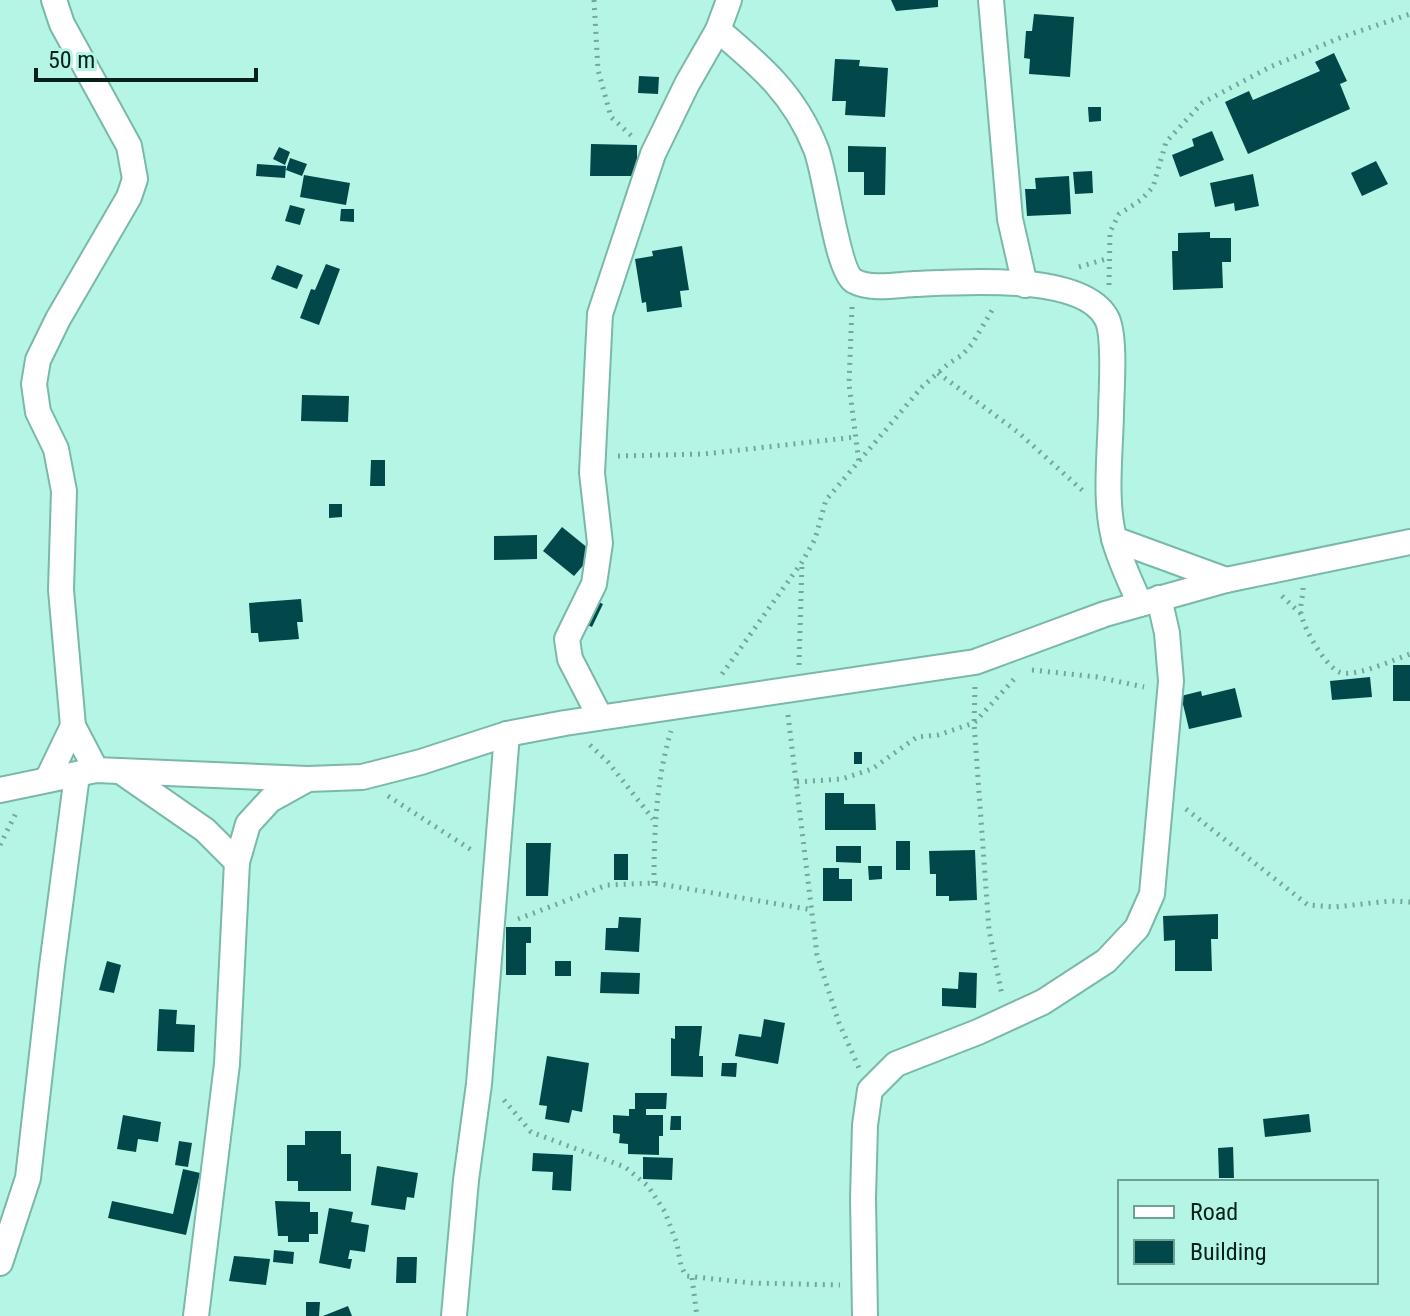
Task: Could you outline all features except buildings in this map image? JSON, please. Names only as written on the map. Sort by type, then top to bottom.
[{"type":"street","points":[[54,0],[62,24],[129,146],[135,179],[129,197],[89,263],[38,360],[34,384],[38,412],[56,449],[64,491],[61,590],[73,726],[98,772],[205,830],[237,862]]},
{"type":"street","points":[[600,717],[570,659],[567,639],[594,584],[600,543],[592,456],[600,314],[653,154],[718,30],[729,0]]},
{"type":"street","points":[[991,0],[1010,219],[1019,284]]},
{"type":"street","points":[[718,30],[769,74],[794,107],[817,150],[840,254],[846,274],[855,282],[876,285],[1019,284],[1072,291],[1096,303],[1109,322],[1112,360],[1111,508],[1114,539],[1150,601],[1170,658],[1158,848],[1152,894],[1137,928],[1106,961],[1043,1002],[896,1064],[870,1090],[865,1125],[863,1198],[865,1316]]},
{"type":"street","points":[[1114,539],[1226,580]]},
{"type":"street","points":[[0,790],[98,772],[308,779],[362,777],[507,734],[565,723],[975,662],[1150,601],[1226,580],[1410,542]]},
{"type":"street","points":[[47,780],[73,726]]},
{"type":"street","points":[[454,1316],[466,1180],[481,1066],[507,734]]},
{"type":"street","points":[[0,1263],[28,1178],[52,966],[98,772]]},
{"type":"street","points":[[196,1316],[227,1064],[237,862],[248,824],[270,800],[308,779]]},
{"type":"path","points":[[594,0],[598,70],[611,117],[653,154]]},
{"type":"path","points":[[1109,322],[1110,232],[1119,214],[1141,200],[1153,187],[1166,142],[1202,103],[1270,67],[1342,37],[1410,14]]},
{"type":"path","points":[[855,282],[849,333],[849,384],[859,463]]},
{"type":"path","points":[[654,883],[654,821],[660,767],[690,705],[802,562],[815,539],[826,500],[922,387],[972,344],[987,316],[1019,284]]},
{"type":"path","points":[[938,373],[1019,433],[1085,492],[1111,508]]},
{"type":"path","points":[[592,456],[704,454],[856,437]]},
{"type":"path","points":[[802,562],[790,689],[797,782],[817,955],[839,1023],[870,1090]]},
{"type":"path","points":[[1308,563],[1301,614],[1317,648],[1331,668],[1343,673],[1377,666],[1410,654]]},
{"type":"path","points":[[975,662],[974,723],[989,930],[1008,1019]]},
{"type":"path","points":[[1023,669],[1097,677],[1170,693]]},
{"type":"path","points":[[565,723],[608,762],[654,821]]},
{"type":"path","points":[[797,782],[842,779],[872,769],[917,737],[938,735],[974,723]]},
{"type":"path","points":[[362,777],[497,867]]},
{"type":"path","points":[[1160,788],[1308,905],[1335,907],[1410,902]]},
{"type":"path","points":[[492,931],[607,885],[654,883],[813,910]]},
{"type":"path","points":[[481,1066],[531,1132],[625,1167],[648,1186],[665,1212],[686,1276],[751,1283],[865,1286]]},
{"type":"path","points":[[692,1278],[697,1316]]}]
